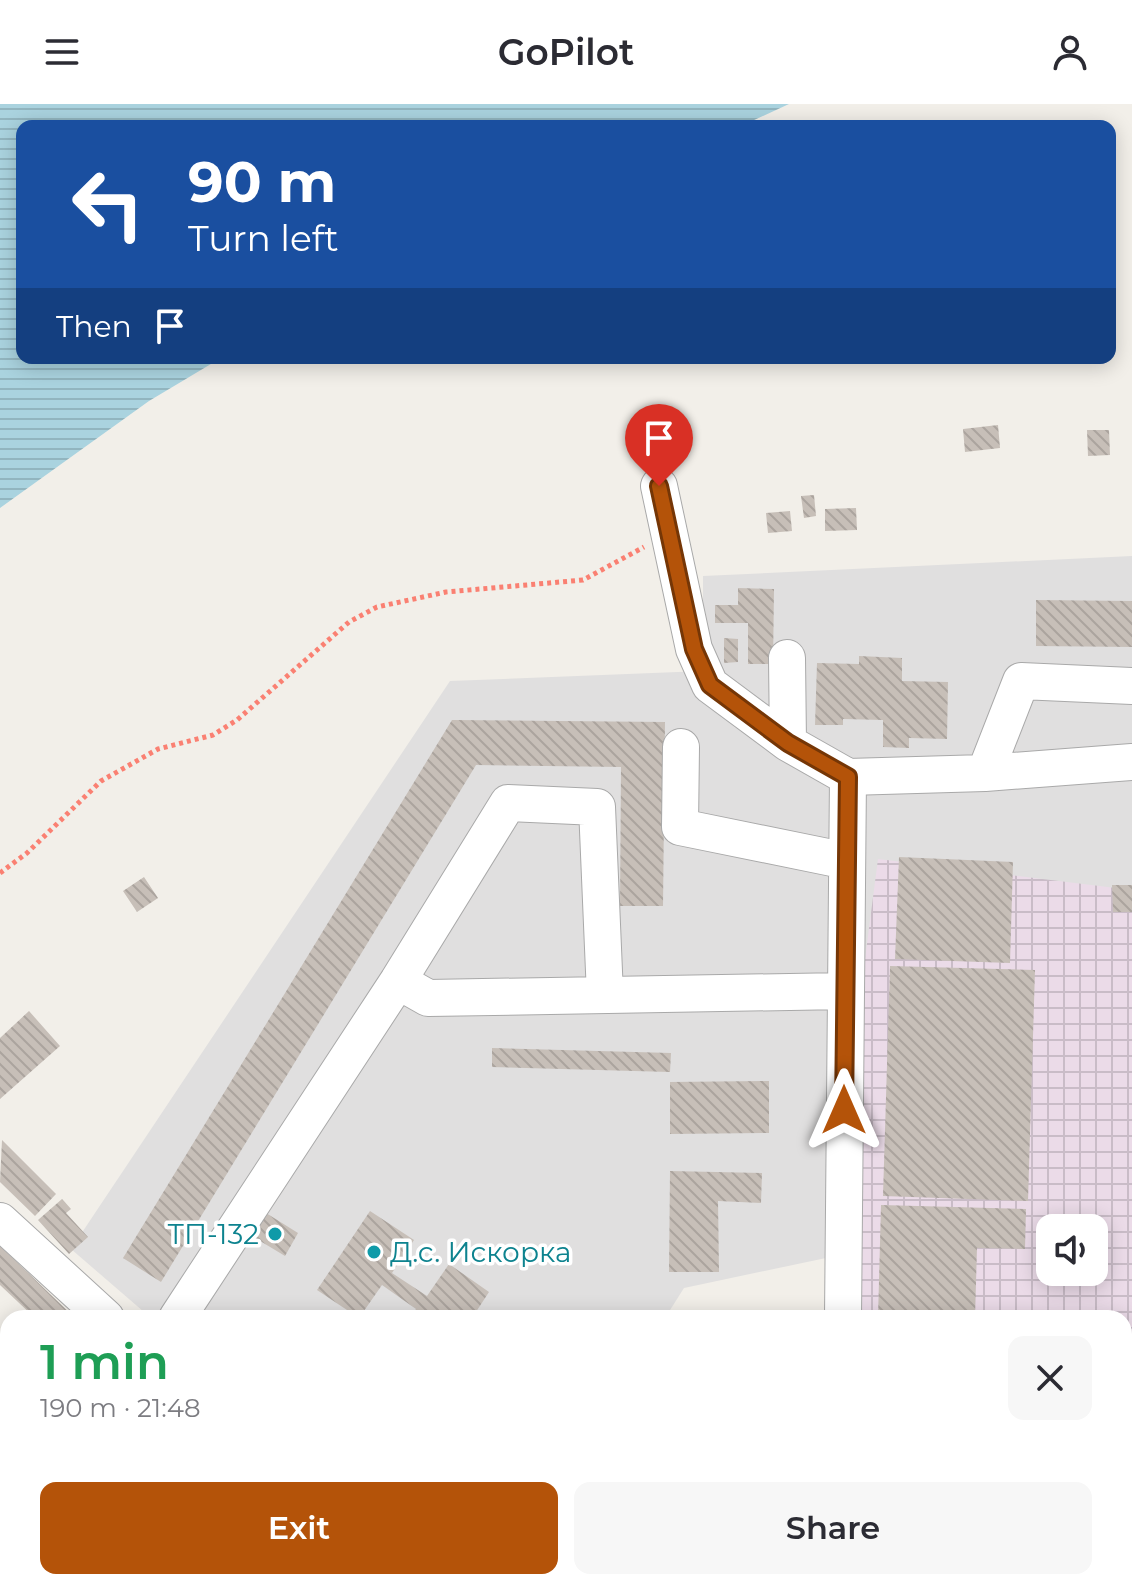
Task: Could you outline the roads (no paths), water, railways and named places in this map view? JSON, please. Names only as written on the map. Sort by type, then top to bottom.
[{"type":"street","points":[[659,486],[694,649],[710,685],[788,743],[848,777],[985,773],[1132,762]]},
{"type":"street","points":[[787,658],[788,743]]},
{"type":"street","points":[[985,773],[1021,681],[1132,686]]},
{"type":"street","points":[[681,747],[680,827],[847,861]]},
{"type":"street","points":[[843,1310],[848,777]]},
{"type":"street","points":[[182,1310],[398,981],[508,803],[597,807],[605,995]]},
{"type":"street","points":[[398,981],[428,998],[845,991]]},
{"type":"street","points":[[0,1221],[97,1310]]},
{"type":"water","points":[[0,104],[789,104],[754,120],[16,120],[16,364],[211,364],[149,401],[0,508]]},
{"type":"place","name":"ТП-132","points":[[275,1234]]},
{"type":"place","name":"Д.с. Искорка","points":[[374,1252]]}]
